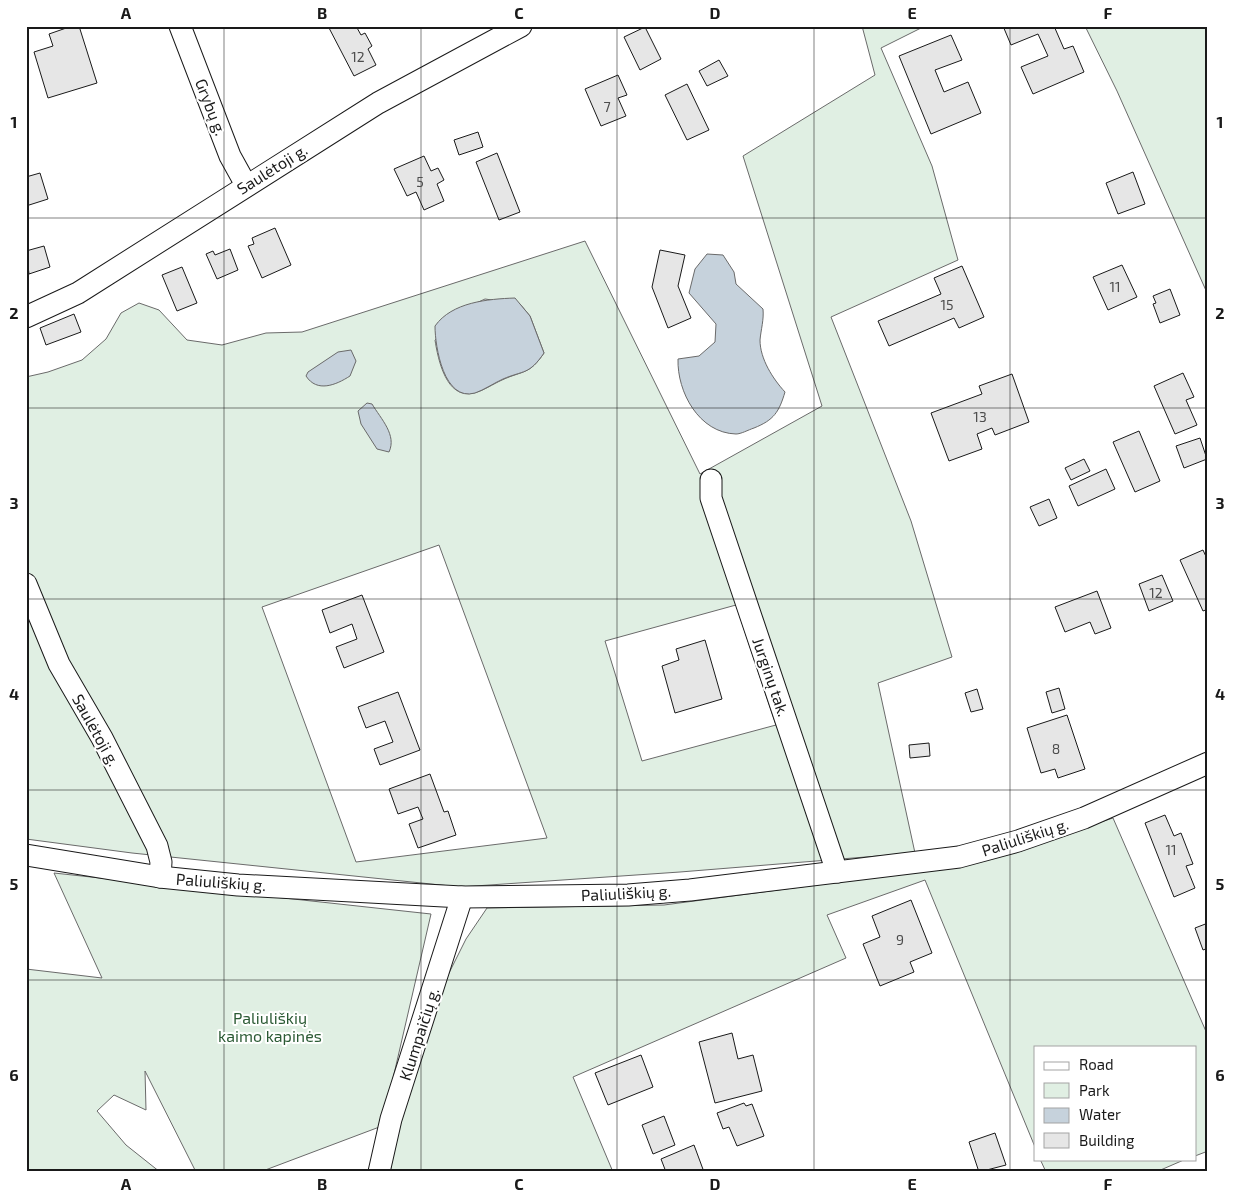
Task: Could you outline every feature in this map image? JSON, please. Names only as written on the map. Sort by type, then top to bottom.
[{"type":"street","name":"Grybų g.","points":[[180,26],[230,156],[246,185]]},
{"type":"street","name":"Saulėtoji g.","points":[[26,317],[78,294],[246,185],[386,98],[521,26]]},
{"type":"street","name":"Jurginų tak.","points":[[711,480],[711,498],[837,872]]},
{"type":"street","name":"Saulėtoji g.","points":[[26,584],[59,664],[102,738],[157,846],[161,862],[160,877]]},
{"type":"street","name":"Paliuliškių g.","points":[[26,855],[160,877],[238,885],[462,897],[628,895],[959,857],[1018,841],[1084,818],[1208,763]]},
{"type":"street","name":"Klumpaičių g.","points":[[379,1172],[392,1119],[462,897]]},
{"type":"green space","points":[[862,26],[925,26],[881,48],[932,166],[958,260],[831,317],[911,521],[952,657],[878,683],[915,853],[460,887],[132,853],[26,839],[26,377],[48,372],[82,360],[106,339],[121,313],[139,303],[159,310],[187,340],[222,345],[266,333],[302,332],[585,241],[700,474],[822,406],[743,156],[875,75]],"holes":[[[485,299],[520,304],[530,316],[544,353],[530,369],[477,392],[464,394],[450,384],[445,376],[438,357],[435,340],[472,305]],[[439,545],[547,838],[356,862],[262,607]],[[736,605],[776,725],[642,761],[605,641]]]},
{"type":"green space","points":[[1085,26],[1208,26],[1208,295],[1117,91]]},
{"type":"green space","points":[[1113,818],[1208,1036],[1208,1151],[1196,1156],[1196,1046],[1034,1046],[1034,1145],[925,880],[827,915],[846,958],[573,1077],[613,1172],[390,1172],[397,1135],[443,985],[466,939],[487,908],[664,905],[968,865]]},
{"type":"green space","name":"Paliuliškių kaimo kapinės","points":[[54,873],[431,914],[382,1126],[260,1172],[196,1172],[145,1071],[146,1110],[114,1095],[97,1111],[126,1145],[160,1172],[26,1172],[26,969],[102,978]]},
{"type":"green space","points":[[1040,1160],[1184,1160],[1156,1172],[1046,1172]]},
{"type":"water","points":[[707,254],[723,255],[734,272],[736,284],[763,309],[760,340],[762,354],[772,375],[785,392],[778,410],[771,418],[761,425],[738,434],[723,432],[701,419],[686,397],[681,384],[678,359],[699,356],[715,342],[716,324],[689,293],[695,269]]},
{"type":"water","points":[[515,298],[530,316],[544,353],[530,369],[503,379],[478,392],[464,394],[456,389],[443,371],[439,359],[435,326],[451,312],[471,303]]},
{"type":"water","points":[[351,350],[356,361],[350,376],[345,379],[327,386],[321,386],[310,381],[306,376],[308,372],[338,352]]},
{"type":"water","points":[[367,403],[372,404],[390,433],[391,446],[389,452],[377,449],[361,424],[358,411]]},
{"type":"building","points":[[72,26],[79,26],[97,83],[48,98],[34,52],[53,46],[49,34]]},
{"type":"building","points":[[328,26],[356,26],[361,35],[365,33],[372,46],[368,49],[376,65],[354,76]]},
{"type":"building","points":[[1003,26],[1054,26],[1064,49],[1073,46],[1084,72],[1033,94],[1021,67],[1048,56],[1038,34],[1011,45]]},
{"type":"building","points":[[645,27],[661,59],[640,70],[624,37]]},
{"type":"building","points":[[951,35],[962,60],[935,70],[944,92],[968,82],[981,113],[931,134],[899,56]]},
{"type":"building","points":[[719,60],[728,76],[707,86],[699,71]]},
{"type":"building","points":[[618,75],[627,95],[618,98],[626,116],[601,126],[585,89]]},
{"type":"building","points":[[687,84],[709,130],[687,140],[665,95]]},
{"type":"building","points":[[478,132],[483,147],[459,155],[454,140]]},
{"type":"building","points":[[497,153],[520,212],[499,220],[476,162]]},
{"type":"building","points":[[424,156],[431,171],[438,168],[444,180],[437,184],[444,201],[424,210],[416,192],[407,196],[394,169]]},
{"type":"building","points":[[1133,172],[1145,204],[1118,214],[1106,183]]},
{"type":"building","points":[[40,173],[48,199],[26,206],[26,177]]},
{"type":"building","points":[[275,228],[291,265],[262,278],[248,246],[254,244],[252,238]]},
{"type":"building","points":[[44,246],[50,267],[29,274],[26,251]]},
{"type":"building","points":[[230,249],[238,270],[217,279],[206,254],[213,251],[215,255]]},
{"type":"building","points":[[660,250],[685,255],[678,286],[691,318],[668,328],[652,287]]},
{"type":"building","points":[[1122,265],[1137,297],[1108,310],[1093,277]]},
{"type":"building","points":[[962,266],[984,317],[959,328],[954,318],[889,346],[878,321],[941,294],[934,278]]},
{"type":"building","points":[[182,267],[197,303],[177,311],[162,275]]},
{"type":"building","points":[[1170,289],[1180,315],[1160,323],[1153,304],[1156,303],[1153,296]]},
{"type":"building","points":[[74,314],[81,332],[46,345],[40,328]]},
{"type":"building","points":[[1183,373],[1194,397],[1186,400],[1197,425],[1175,434],[1154,386]]},
{"type":"building","points":[[1012,374],[1029,422],[995,435],[992,428],[977,434],[982,449],[949,461],[931,413],[982,394],[979,386]]},
{"type":"building","points":[[1139,431],[1160,481],[1135,492],[1113,442]]},
{"type":"building","points":[[1200,438],[1207,459],[1184,468],[1176,446]]},
{"type":"building","points":[[1084,459],[1090,471],[1071,480],[1065,468]]},
{"type":"building","points":[[1106,469],[1115,489],[1078,506],[1069,486]]},
{"type":"building","points":[[1049,499],[1057,518],[1039,526],[1030,507]]},
{"type":"building","points":[[1203,550],[1208,561],[1208,609],[1203,611],[1180,560]]},
{"type":"building","points":[[1162,575],[1173,601],[1149,611],[1139,584]]},
{"type":"building","points":[[1097,591],[1111,628],[1095,634],[1090,622],[1065,632],[1055,607]]},
{"type":"building","points":[[362,595],[384,652],[344,668],[336,647],[357,639],[352,624],[330,633],[322,610]]},
{"type":"building","points":[[705,640],[722,699],[675,713],[662,666],[679,660],[676,649]]},
{"type":"building","points":[[1059,688],[1065,709],[1052,713],[1046,692]]},
{"type":"building","points":[[977,689],[983,709],[971,712],[965,693]]},
{"type":"building","points":[[398,692],[420,750],[380,765],[374,749],[393,742],[385,721],[366,728],[358,707]]},
{"type":"building","points":[[1067,715],[1085,769],[1058,778],[1055,769],[1041,773],[1027,728]]},
{"type":"building","points":[[929,743],[930,756],[910,758],[909,745]]},
{"type":"building","points":[[430,774],[444,812],[448,811],[456,835],[418,848],[409,824],[423,819],[418,807],[398,814],[389,789]]},
{"type":"building","points":[[1165,815],[1174,836],[1181,833],[1193,864],[1186,866],[1195,888],[1174,897],[1145,823]]},
{"type":"building","points":[[911,900],[932,953],[910,962],[914,972],[880,986],[863,944],[880,937],[872,916]]},
{"type":"building","points":[[1208,923],[1208,948],[1203,950],[1195,928]]},
{"type":"building","points":[[732,1033],[738,1059],[753,1055],[762,1091],[715,1103],[699,1042]]},
{"type":"building","points":[[641,1055],[653,1087],[608,1105],[595,1073]]},
{"type":"building","points":[[744,1103],[746,1106],[752,1104],[764,1136],[737,1146],[729,1127],[723,1129],[717,1113]]},
{"type":"building","points":[[664,1116],[675,1145],[653,1154],[642,1125]]},
{"type":"building","points":[[995,1133],[1006,1165],[979,1172],[969,1142]]},
{"type":"building","points":[[694,1145],[704,1172],[666,1172],[661,1159]]}]
